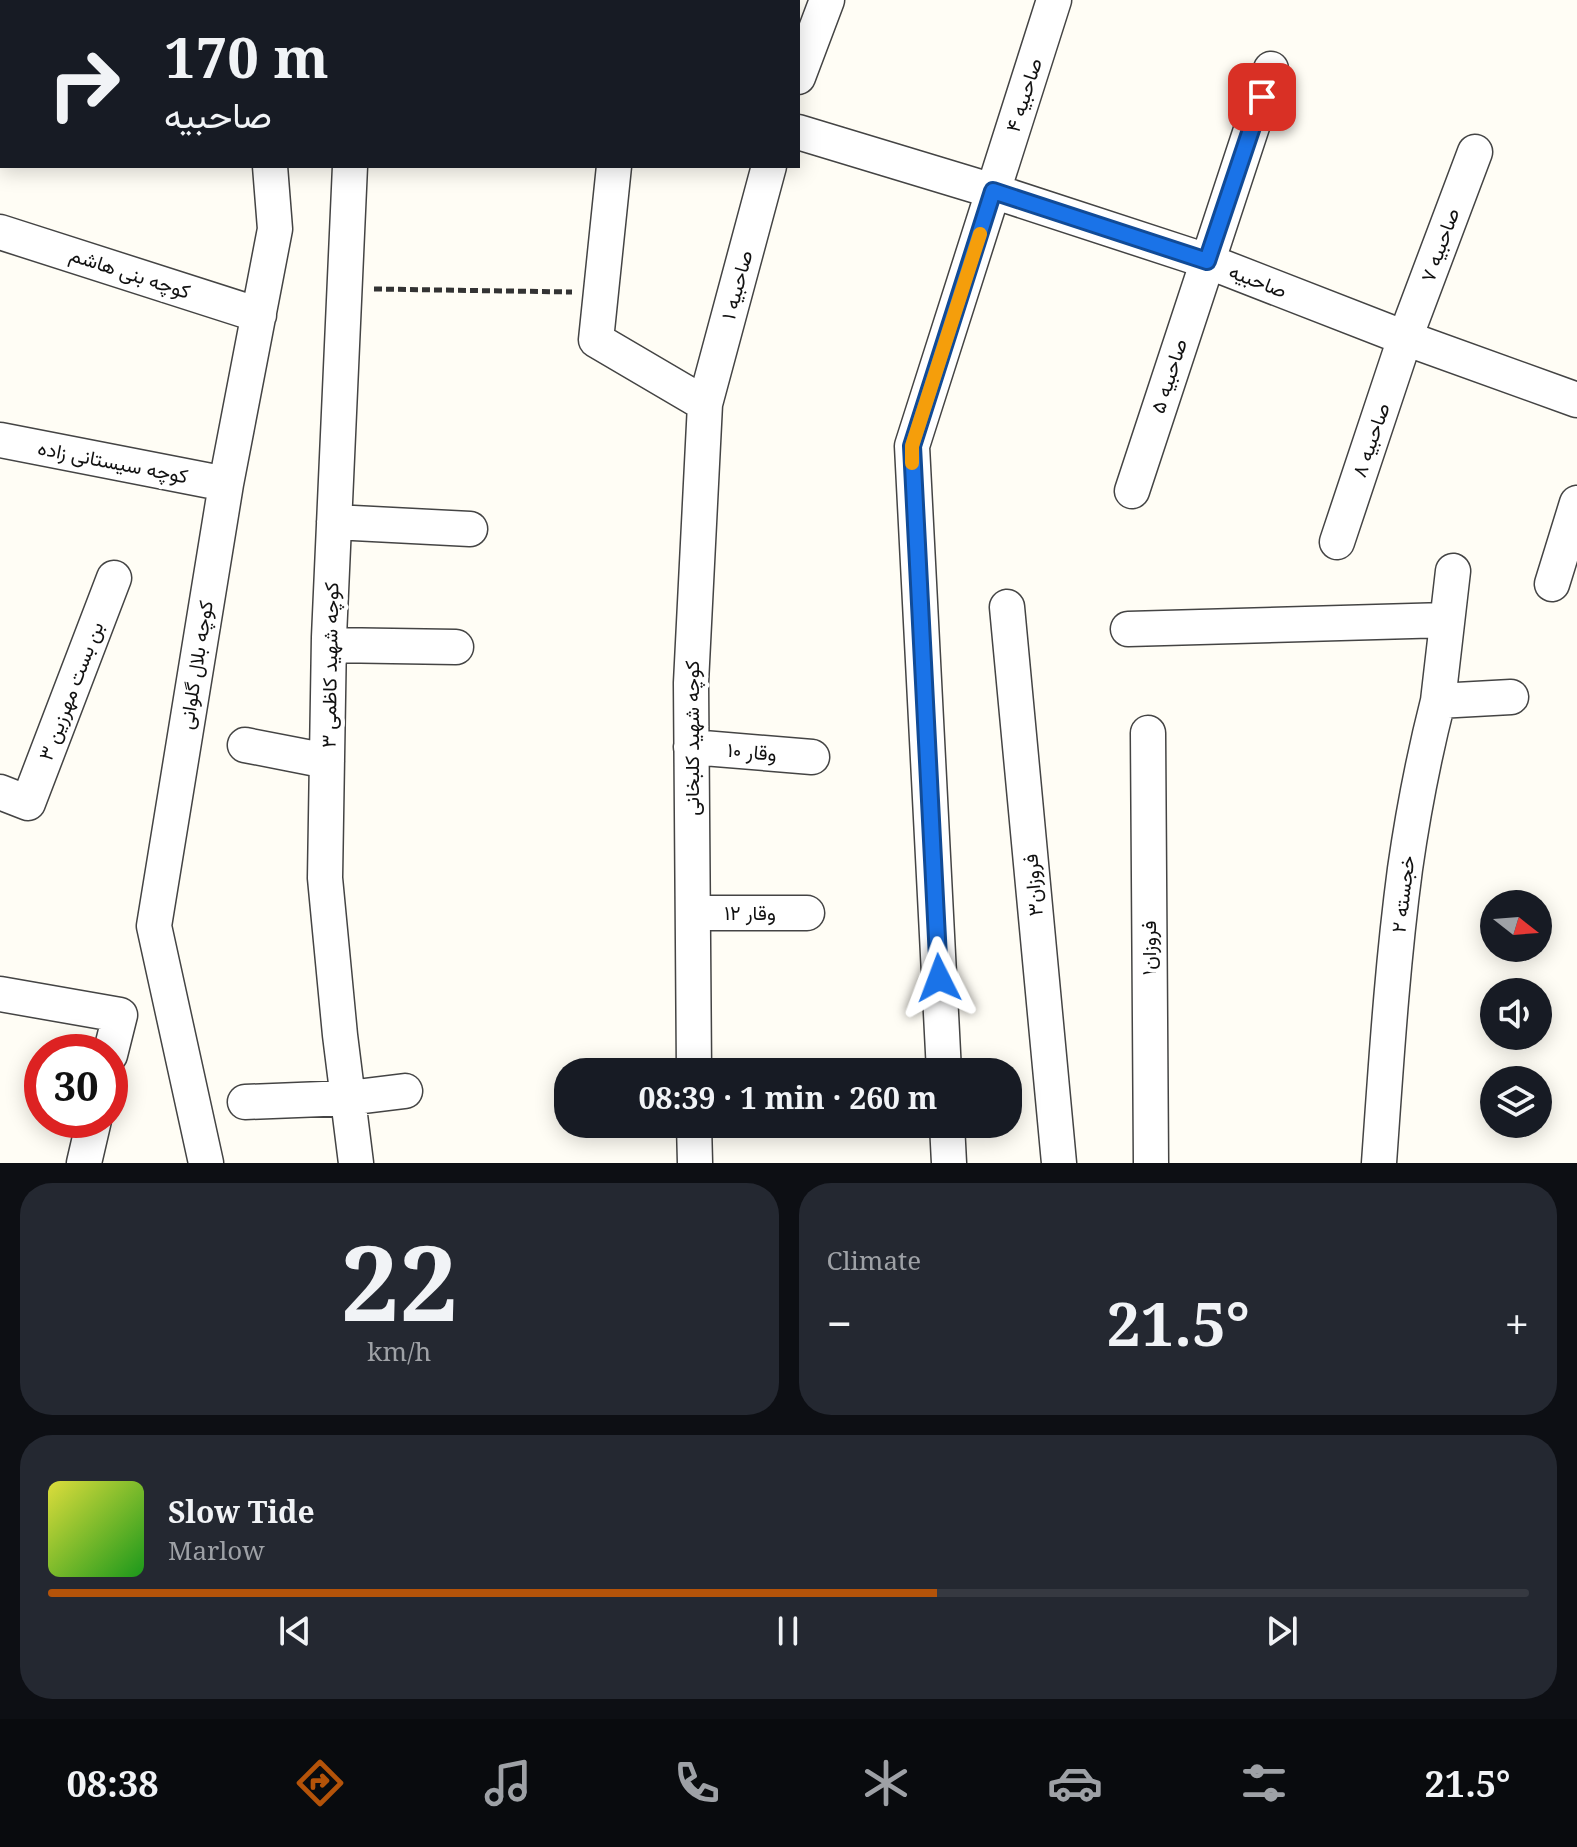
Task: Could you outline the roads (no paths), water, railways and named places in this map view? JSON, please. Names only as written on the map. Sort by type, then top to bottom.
[{"type":"street","points":[[800,72],[827,0]]},
{"type":"street","name":"صاحبیه ۴","points":[[943,1058],[912,446],[1054,0]]},
{"type":"street","name":"صاحبیه ۵","points":[[1132,491],[1271,69]]},
{"type":"street","name":"صاحبیه","points":[[800,133],[1207,261],[1405,338],[1577,400]]},
{"type":"street","name":"صاحبیه ۷","points":[[1405,338],[1475,152]]},
{"type":"street","name":"کوچه بلال گلوانی","points":[[206,1163],[154,926],[226,484],[275,229],[270,168]]},
{"type":"street","name":"کوچه شهید کاظمی ۳","points":[[350,168],[329,645],[325,878],[356,1163]]},
{"type":"street","points":[[614,168],[596,340],[705,404]]},
{"type":"street","name":"صاحبیه ۱","points":[[705,404],[768,168]]},
{"type":"street","name":"کوچه بنی هاشم","points":[[0,232],[259,315]]},
{"type":"street","name":"صاحبیه ۸","points":[[1337,542],[1405,338]]},
{"type":"street","name":"کوچه شهید کلبخانی","points":[[694,1058],[691,683],[705,404]]},
{"type":"street","name":"کوچه سیستانی زاده","points":[[0,440],[226,484]]},
{"type":"street","points":[[1552,584],[1577,503]]},
{"type":"street","points":[[334,522],[470,529]]},
{"type":"street","name":"خجسته ۲","points":[[1379,1163],[1391,1000],[1405,869],[1424,757],[1438,701],[1453,571]]},
{"type":"street","name":"بن بست مهرزین ۳","points":[[14,797],[114,578]]},
{"type":"street","name":"فروزان۳","points":[[1007,607],[1059,1163]]},
{"type":"street","points":[[1128,629],[1447,620]]},
{"type":"street","points":[[329,645],[456,647]]},
{"type":"street","points":[[1438,701],[1511,697]]},
{"type":"street","name":"فروزان۱","points":[[1148,733],[1151,1163]]},
{"type":"street","points":[[245,745],[327,761]]},
{"type":"street","name":"وقار ۱۰","points":[[691,747],[812,757]]},
{"type":"street","name":"وقار ۱۲","points":[[693,913],[807,913]]},
{"type":"street","points":[[0,994],[120,1015],[115,1034]]},
{"type":"street","points":[[245,1102],[348,1098],[405,1091]]},
{"type":"street","points":[[84,1163],[90,1138]]},
{"type":"street","points":[[694,1138],[695,1163]]},
{"type":"street","points":[[948,1138],[949,1163]]}]
